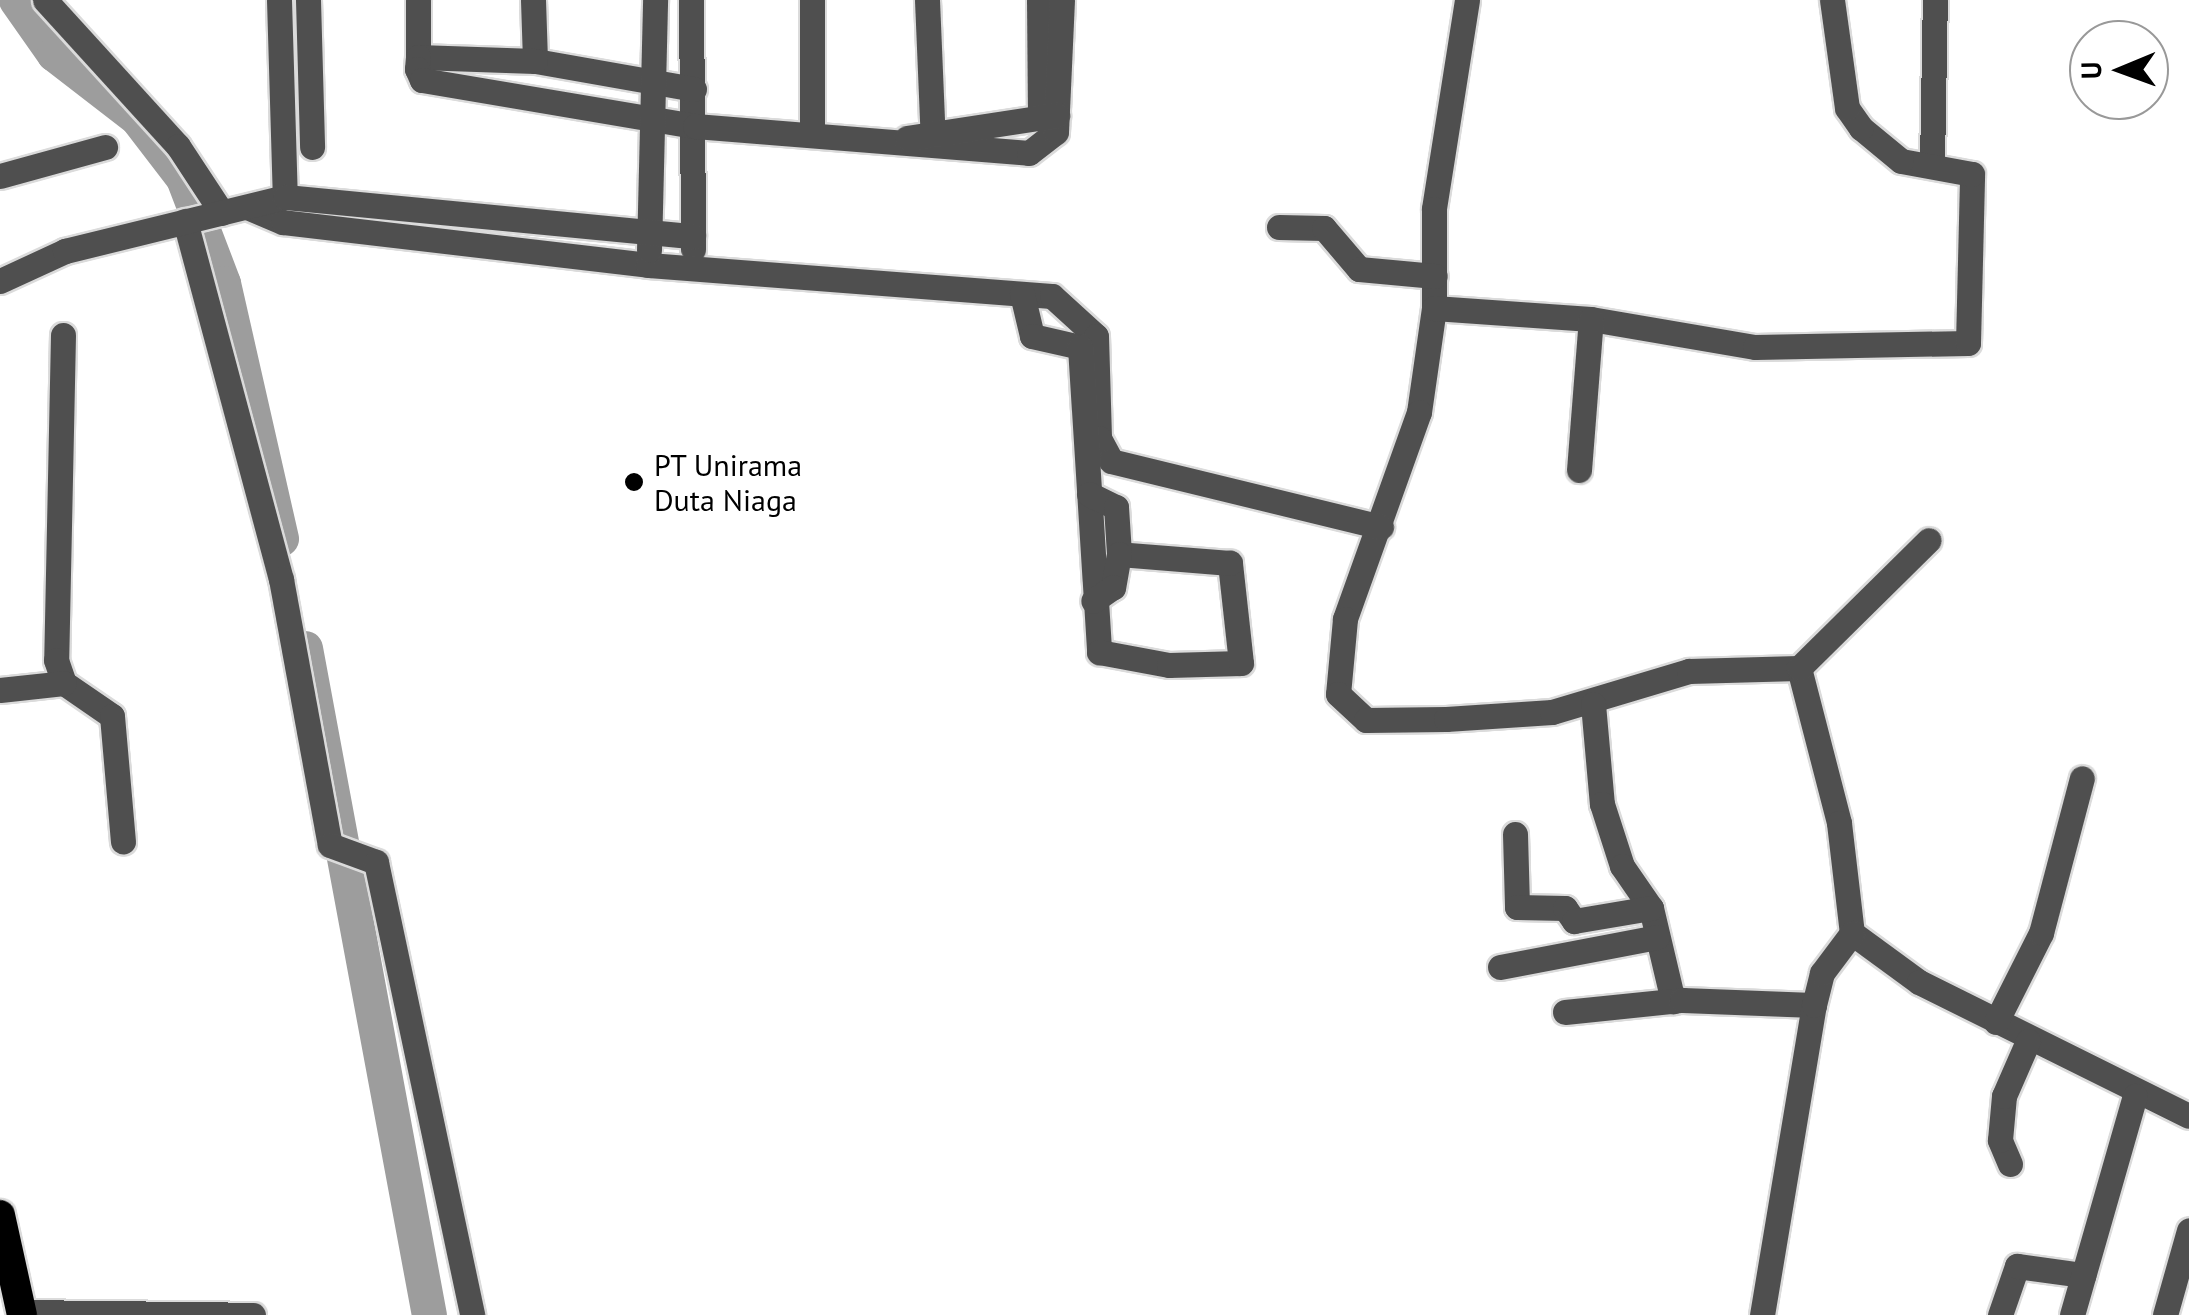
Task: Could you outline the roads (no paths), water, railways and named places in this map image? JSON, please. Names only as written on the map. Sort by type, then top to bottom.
[{"type":"highway","points":[[0,1215],[22,1314]]},
{"type":"street","points":[[44,0],[178,146],[210,216],[330,845],[352,857],[376,862],[472,1315]]},
{"type":"street","points":[[279,0],[285,198]]},
{"type":"street","points":[[308,0],[312,147]]},
{"type":"street","points":[[418,0],[422,80],[695,126],[932,139],[1049,116]]},
{"type":"street","points":[[533,0],[535,61]]},
{"type":"street","points":[[648,265],[656,0]]},
{"type":"street","points":[[691,0],[695,126],[692,269]]},
{"type":"street","points":[[812,0],[812,131]]},
{"type":"street","points":[[927,0],[932,139]]},
{"type":"street","points":[[1039,0],[1049,116]]},
{"type":"street","points":[[1049,116],[1062,0]]},
{"type":"street","points":[[1467,0],[1434,209],[1434,308],[1419,412],[1345,619],[1338,694],[1354,714],[1397,722],[1592,704],[1644,677],[1799,668],[1929,540]]},
{"type":"street","points":[[1832,0],[1848,108],[1883,153],[1951,167]]},
{"type":"street","points":[[1434,308],[1592,318],[1755,347],[1963,345],[1936,0]]},
{"type":"street","points":[[418,57],[535,61],[654,76],[694,88]]},
{"type":"street","points":[[0,176],[105,147]]},
{"type":"street","points":[[1,275],[65,251],[285,198],[693,236]]},
{"type":"street","points":[[210,216],[342,239],[1052,296],[1091,326],[1100,362],[1099,438],[1110,461],[1381,527]]},
{"type":"street","points":[[1278,227],[1324,228],[1358,269],[1435,276]]},
{"type":"street","points":[[1022,294],[1032,336],[1080,347],[1094,643],[1108,658],[1241,663],[1230,562],[1119,554]]},
{"type":"street","points":[[1578,470],[1592,318]]},
{"type":"street","points":[[63,335],[54,496],[64,683]]},
{"type":"street","points":[[1088,494],[1116,507],[1119,554],[1114,587],[1093,602]]},
{"type":"street","points":[[1762,1315],[1814,1005],[1822,973],[1852,934],[1839,823],[1799,668]]},
{"type":"street","points":[[0,690],[64,683],[112,716],[123,842]]},
{"type":"street","points":[[1592,704],[1602,804],[1622,866],[1651,908],[1672,1001]]},
{"type":"street","points":[[1996,1022],[2046,918],[2082,778]]},
{"type":"street","points":[[1515,834],[1516,907],[1566,908],[1574,922],[1651,908]]},
{"type":"street","points":[[1852,934],[2028,1041],[2136,1096],[2189,1116]]},
{"type":"street","points":[[1500,967],[1657,938]]},
{"type":"street","points":[[1565,1012],[1672,1001],[1814,1005]]},
{"type":"street","points":[[2010,1164],[2000,1140],[2004,1096],[2028,1041]]},
{"type":"street","points":[[2072,1315],[2136,1096]]},
{"type":"street","points":[[2165,1315],[2189,1230]]},
{"type":"street","points":[[2000,1315],[2017,1266],[2083,1275]]},
{"type":"street","points":[[22,1314],[253,1315]]},
{"type":"waterway","points":[[16,0],[54,54],[137,118],[183,178],[223,283],[281,539]]},
{"type":"waterway","points":[[305,648],[429,1315]]},
{"type":"place","name":"PT Unirama Duta Niaga","points":[[634,482]]}]
